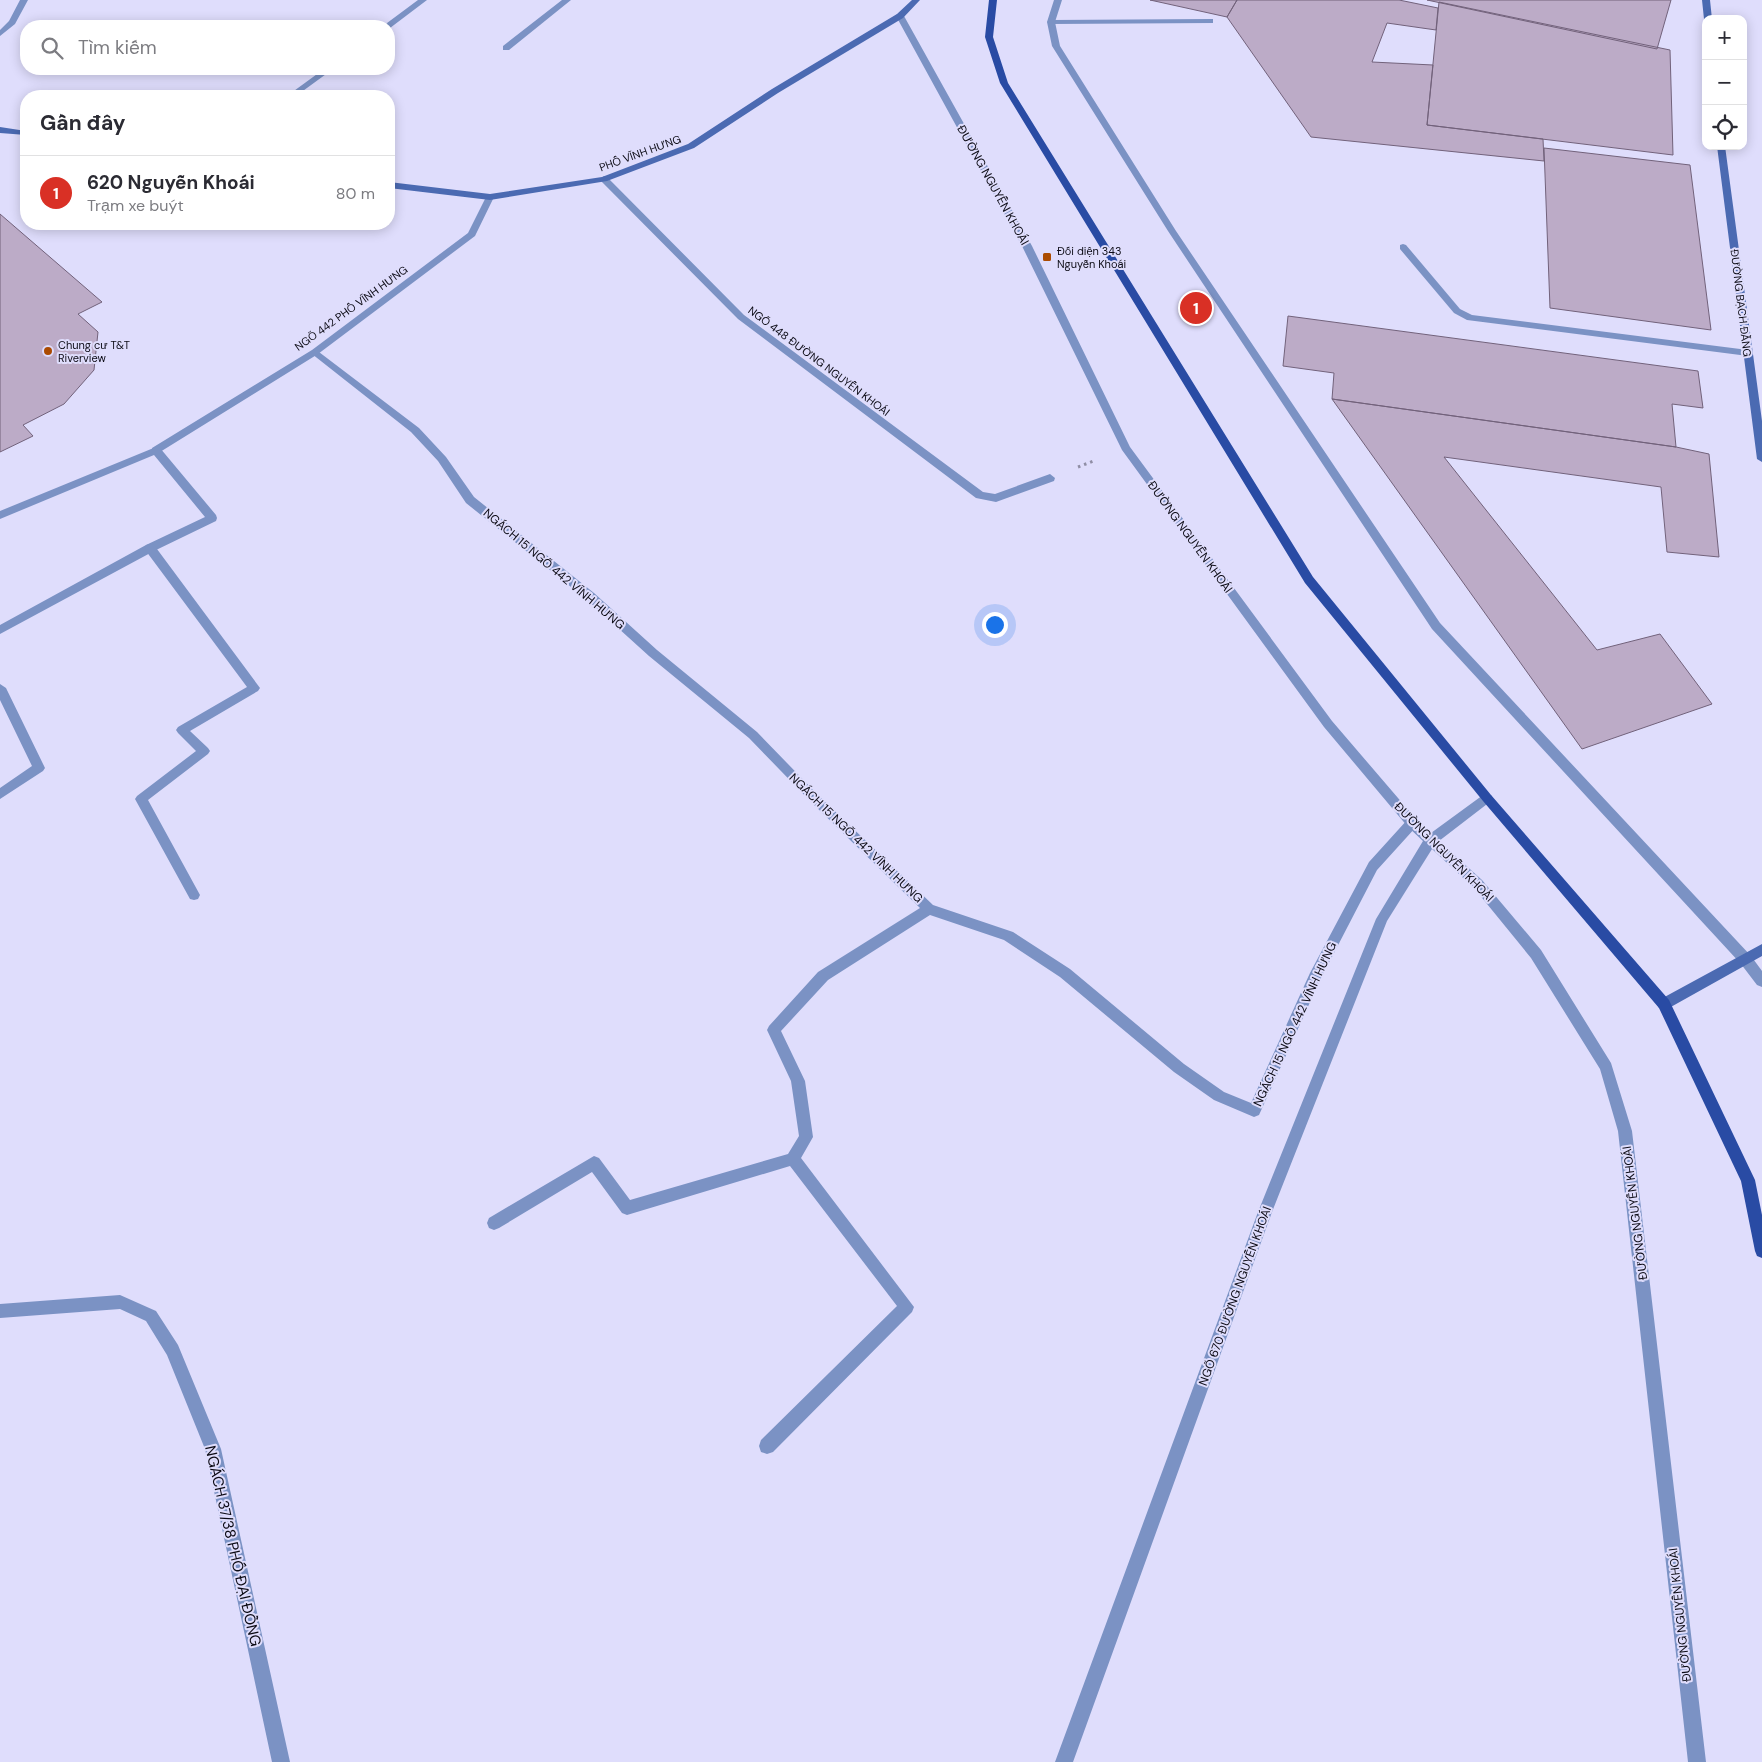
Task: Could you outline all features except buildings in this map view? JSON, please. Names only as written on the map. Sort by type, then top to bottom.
[{"type":"main road","name":"PHỐ VĨNH HƯNG","points":[[395,186],[490,197],[604,179],[691,146],[775,91],[900,16],[916,0]]},
{"type":"main road","points":[[992,0],[989,38],[1004,83],[1304,571],[1487,798],[1664,1004],[1748,1180],[1762,1251]]},
{"type":"main road","points":[[1706,0],[1708,15]]},
{"type":"main road","points":[[0,130],[20,132]]},
{"type":"main road","name":"ĐƯỜNG BẠCH ĐẰNG","points":[[1722,150],[1762,459]]},
{"type":"main road","points":[[1664,1004],[1762,950]]},
{"type":"street","points":[[0,34],[12,22],[24,0]]},
{"type":"street","points":[[395,20],[423,0]]},
{"type":"street","points":[[506,48],[567,0]]},
{"type":"street","points":[[1058,0],[1051,22],[1056,46],[1172,231],[1436,626],[1746,960],[1762,981]]},
{"type":"street","name":"ĐƯỜNG NGUYỄN KHOÁI","points":[[900,16],[1026,246],[1126,448],[1328,724],[1412,823],[1478,884],[1536,954],[1606,1067],[1626,1140],[1697,1762]]},
{"type":"street","points":[[1051,22],[1210,21]]},
{"type":"street","points":[[299,90],[321,75]]},
{"type":"street","name":"NGÕ 448 ĐƯỜNG NGUYỄN KHOÁI","points":[[604,179],[741,317],[980,495],[996,498],[1050,478]]},
{"type":"street","name":"NGÕ 442 PHỐ VĨNH HƯNG","points":[[0,515],[156,450],[315,352],[472,234],[490,197]]},
{"type":"street","points":[[1403,247],[1457,311],[1470,318],[1748,353]]},
{"type":"street","name":"NGÁCH 15 NGÕ 442 VĨNH HƯNG","points":[[315,352],[415,430],[442,459],[470,500],[590,596],[653,653],[753,734],[814,798],[929,909],[1008,936],[1065,973],[1179,1068],[1219,1096],[1254,1112],[1315,977],[1373,866],[1412,823]]},
{"type":"street","points":[[0,630],[150,548],[212,518],[156,450]]},
{"type":"street","points":[[150,548],[254,688],[182,730],[204,751],[142,799],[194,894]]},
{"type":"street","points":[[0,688],[39,768],[0,794]]},
{"type":"street","points":[[1430,841],[1487,798]]},
{"type":"street","name":"NGÕ 670 ĐƯỜNG NGUYỄN KHOÁI","points":[[1064,1762],[1266,1212],[1382,919],[1430,841]]},
{"type":"street","points":[[494,1223],[594,1163],[627,1208],[793,1159],[806,1137],[798,1080],[774,1030],[823,976],[929,909]]},
{"type":"street","points":[[767,1446],[907,1307],[793,1159]]},
{"type":"street","name":"NGÁCH 37/38 PHỐ ĐẠI ĐỒNG","points":[[0,1311],[120,1302],[151,1316],[173,1350],[213,1449],[281,1762]]},
{"type":"path","points":[[1050,478],[1126,448]]},
{"type":"place","name":"Đối diện 343 Nguyễn Khoái","points":[[1047,257]]},
{"type":"place","name":"620 Nguyễn Khoái","points":[[1196,308]]},
{"type":"place","name":"Chung cư T&T Riverview","points":[[48,351]]}]
